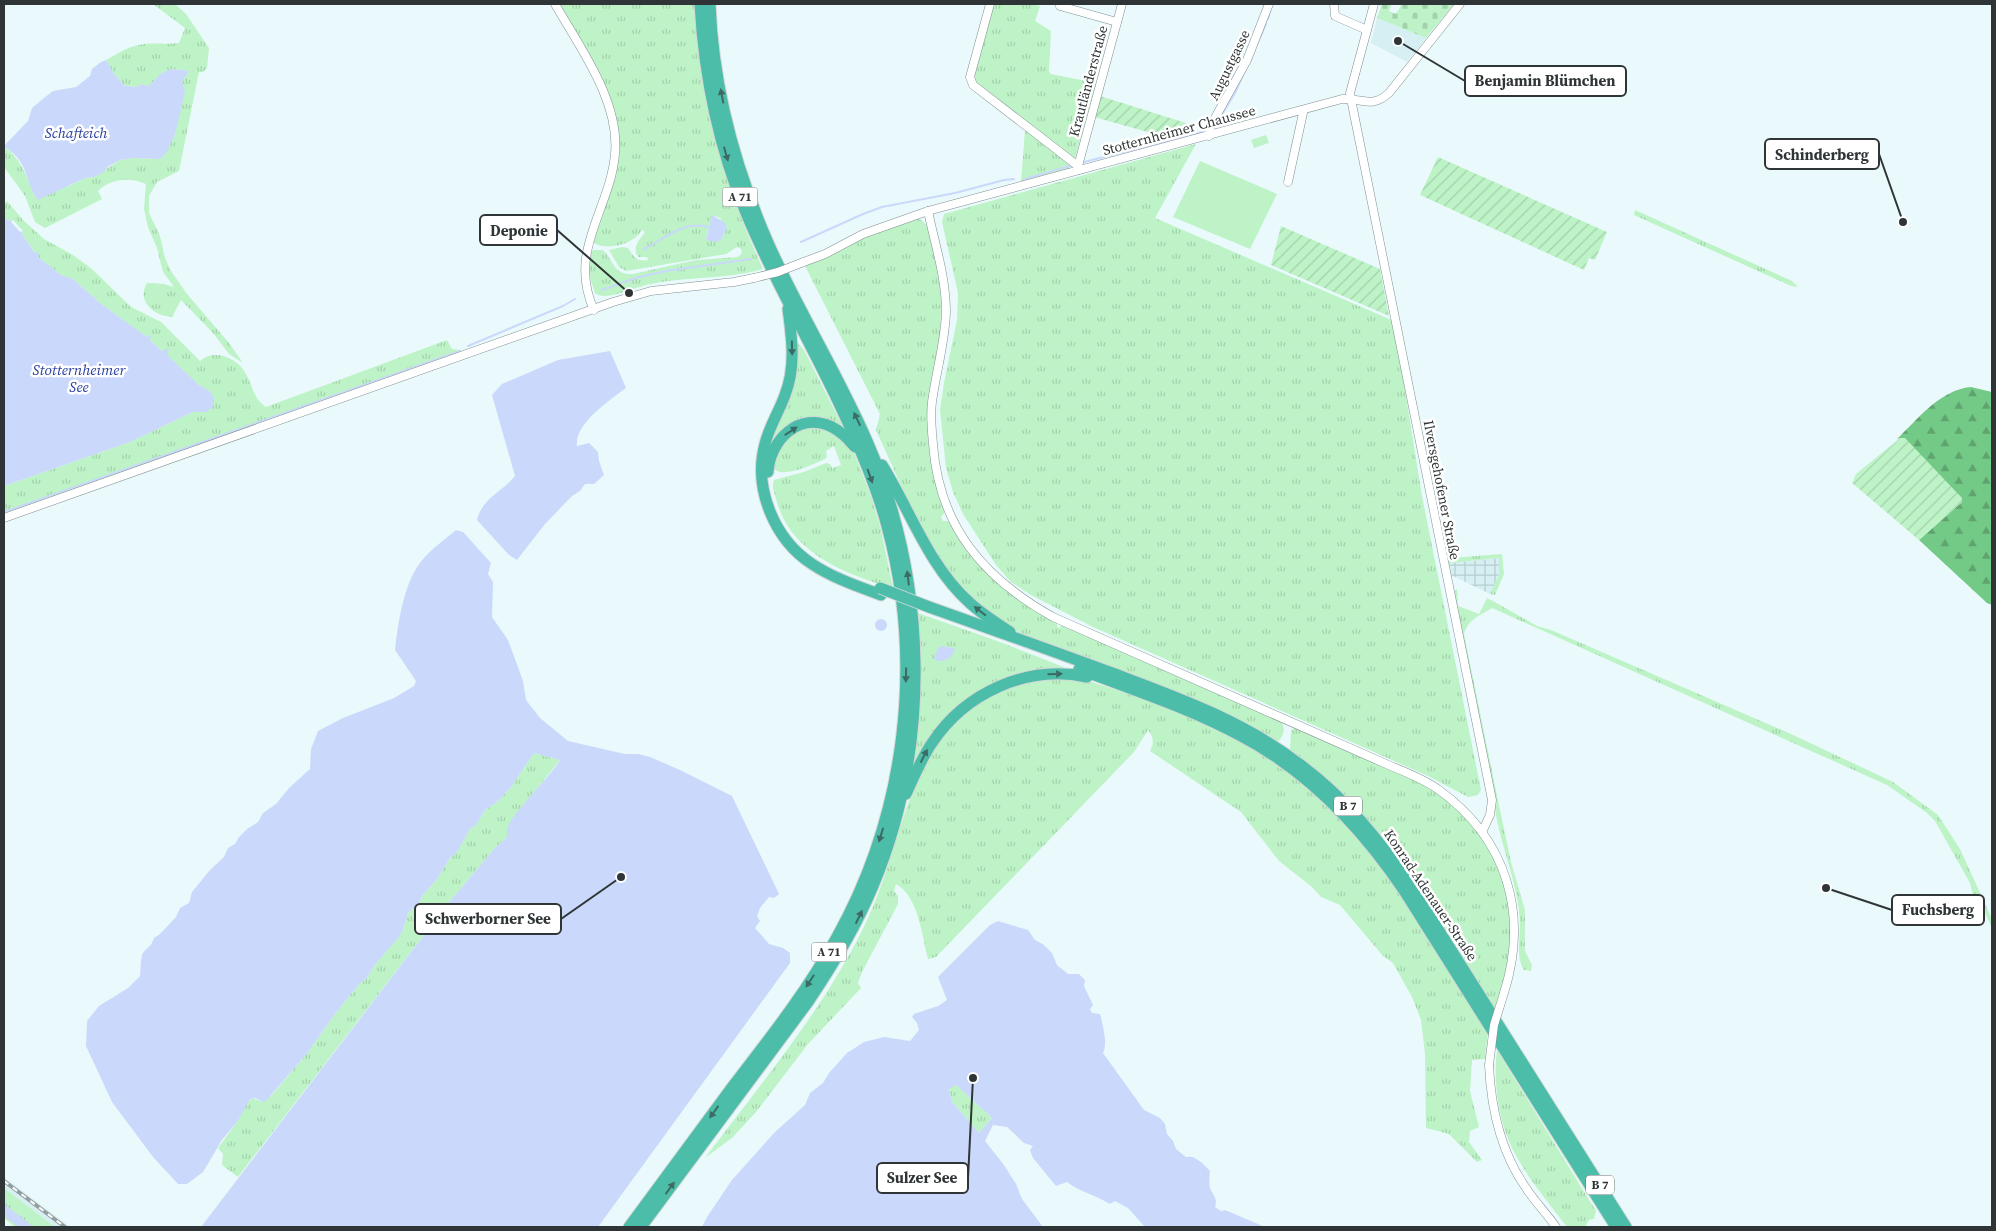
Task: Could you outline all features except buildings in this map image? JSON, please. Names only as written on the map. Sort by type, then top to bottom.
[{"type":"highway","name":"A 71","points":[[629,1227],[786,1016],[819,968],[856,901],[880,838],[896,777],[902,741],[906,656],[904,627],[896,564],[887,527],[863,456],[828,380],[786,300],[745,211],[731,172],[710,91],[700,4]]},
{"type":"highway","name":"A 71","points":[[641,1227],[828,973],[854,925],[870,892],[885,853],[896,816],[907,766],[915,700],[916,658],[908,571],[897,526],[867,441],[847,397],[774,254],[753,206],[726,114],[716,64],[710,4]]},
{"type":"highway","points":[[786,300],[792,340],[792,366],[785,396],[764,445],[762,473],[766,501],[778,528],[798,554],[824,572],[1036,645]]},
{"type":"highway","points":[[863,456],[846,436],[831,426],[811,423],[800,425],[789,431],[778,441],[772,451],[769,462],[769,487],[780,520],[792,538],[803,549],[827,566],[880,592]]},
{"type":"highway","points":[[867,441],[893,483],[929,549],[954,586],[988,617],[1036,645]]},
{"type":"highway","points":[[930,610],[1111,682]]},
{"type":"highway","name":"Konrad-Adenauer-Straße","points":[[1036,645],[1184,700],[1228,720],[1282,751],[1310,772],[1339,798],[1379,842],[1412,888],[1626,1227]]},
{"type":"highway","points":[[896,816],[931,744],[951,719],[979,697],[1010,682],[1048,674],[1078,675],[1111,682]]},
{"type":"highway","name":"Konrad-Adenauer-Straße","points":[[1111,682],[1207,719],[1243,736],[1294,770],[1347,818],[1378,854],[1405,892],[1616,1227]]},
{"type":"street","points":[[555,4],[602,89],[610,110],[614,134],[615,154],[612,174],[591,231],[585,258],[587,290],[594,310]]},
{"type":"street","points":[[990,4],[970,77],[973,86],[1078,168]]},
{"type":"street","points":[[1061,4],[1060,6],[1117,22]]},
{"type":"street","name":"Krautländerstraße","points":[[1078,168],[1122,4]]},
{"type":"street","name":"Augustgasse","points":[[1209,136],[1210,127],[1247,60],[1269,4]]},
{"type":"street","points":[[1334,4],[1335,16],[1367,30]]},
{"type":"street","points":[[1351,99],[1350,93],[1374,4]]},
{"type":"street","name":"Stotternheimer Chaussee","points":[[4,518],[651,291],[754,278],[825,254],[863,234],[928,211],[1062,175],[1078,168],[1209,136],[1342,99],[1371,102],[1380,100],[1389,92],[1460,4]]},
{"type":"street","name":"Ilversgehofener Straße","points":[[1351,99],[1492,800],[1490,815],[1482,832]]},
{"type":"street","points":[[1288,182],[1302,110]]},
{"type":"street","points":[[928,211],[944,278],[946,312],[944,340],[932,404],[934,468],[943,499],[955,525],[983,564],[1017,596],[1053,617],[1292,722],[1437,789],[1455,803],[1482,832],[1494,849],[1511,896],[1514,928],[1512,969],[1494,1024],[1489,1065],[1492,1102],[1497,1127],[1506,1152],[1526,1189],[1556,1227]]},
{"type":"shaded area","points":[[1377,18],[1426,38],[1407,62],[1371,43]]},
{"type":"shaded area","points":[[1499,558],[1499,575],[1490,594],[1451,575],[1450,563]]},
{"type":"shaded area","points":[[4,1177],[70,1227],[55,1227],[4,1188]]},
{"type":"green space","points":[[153,4],[175,4],[186,14],[209,48],[207,68],[203,72],[199,72],[179,171],[157,182],[149,196],[149,213],[160,236],[165,258],[171,271],[187,294],[229,343],[243,363],[229,354],[213,333],[181,300],[172,317],[153,311],[145,301],[144,290],[147,283],[164,284],[174,287],[163,272],[157,248],[148,227],[144,209],[146,184],[134,180],[121,180],[109,183],[98,191],[102,199],[45,228],[35,222],[25,196],[4,167],[4,146],[19,163],[35,196],[71,185],[85,178],[94,177],[120,160],[134,158],[160,159],[175,134],[182,82],[189,71],[170,70],[162,73],[148,86],[141,84],[137,87],[125,86],[114,74],[106,60],[135,46],[179,43],[185,28]]},
{"type":"green space","points":[[560,4],[694,4],[702,74],[716,140],[736,204],[763,269],[734,275],[660,282],[619,294],[605,296],[595,293],[588,265],[593,250],[603,250],[615,267],[626,274],[696,260],[738,257],[742,253],[741,249],[737,247],[726,254],[626,271],[619,267],[609,250],[622,247],[628,248],[636,258],[648,260],[647,257],[638,257],[636,253],[637,244],[645,232],[642,230],[634,238],[619,245],[602,246],[593,242],[592,239],[609,197],[617,170],[620,149],[618,127],[604,84]],"holes":[[[712,215],[720,218],[727,228],[721,240],[706,239]]]},
{"type":"green space","points":[[994,4],[1031,4],[1040,6],[1035,21],[1051,31],[1049,72],[1096,83],[1075,158],[1072,158],[974,80],[973,74]]},
{"type":"green space","points":[[1382,4],[1392,4],[1389,11],[1396,14],[1402,4],[1454,4],[1426,38],[1377,18]]},
{"type":"green space","points":[[1100,96],[1186,123],[1184,135],[1169,138],[1094,117]]},
{"type":"green space","points":[[1025,130],[1071,166],[1068,170],[1021,182]]},
{"type":"green space","points":[[1266,135],[1269,143],[1254,148],[1251,140]]},
{"type":"green space","points":[[1196,144],[1155,218],[1394,321],[1422,496],[1481,790],[1478,795],[1468,797],[1428,776],[1093,627],[1031,595],[1011,582],[996,565],[963,514],[953,492],[946,468],[940,410],[957,320],[958,293],[942,222],[944,214]]},
{"type":"green space","points":[[1438,157],[1607,232],[1595,260],[1589,258],[1584,270],[1420,195]]},
{"type":"green space","points":[[1200,161],[1277,194],[1250,249],[1173,217]]},
{"type":"green space","points":[[7,201],[23,220],[44,239],[73,255],[92,269],[131,307],[161,322],[200,361],[212,355],[232,359],[242,368],[258,400],[266,407],[447,340],[452,349],[462,352],[4,514],[4,486],[130,442],[193,412],[206,412],[211,392],[199,385],[147,337],[100,303],[73,279],[61,275],[38,257],[22,234],[23,231],[13,220],[4,220],[4,204]]},
{"type":"green space","points":[[1635,210],[1792,281],[1798,287],[1791,286],[1634,215]]},
{"type":"green space","points":[[917,218],[928,229],[940,280],[940,330],[928,427],[929,449],[933,470],[945,512],[941,517],[943,521],[951,523],[973,556],[996,581],[1023,602],[1057,622],[1057,627],[1059,628],[1063,624],[1280,720],[1284,731],[1282,737],[1277,742],[1023,635],[989,614],[953,580],[922,532],[876,430],[880,414],[805,266],[852,242]]},
{"type":"green space","points":[[1281,226],[1380,269],[1389,316],[1271,265]]},
{"type":"green space","points":[[798,343],[804,350],[842,425],[787,426],[772,440],[795,379]]},
{"type":"green space","points":[[1971,387],[1992,392],[1992,605],[1987,603],[1919,540],[1962,502],[1900,438],[1897,439],[1940,399],[1949,393]]},
{"type":"green space","points":[[810,426],[830,430],[853,450],[871,496],[881,530],[893,588],[839,569],[807,548],[794,535],[784,520],[774,491],[774,480],[804,472],[826,463],[830,464],[832,468],[841,465],[834,446],[826,451],[827,457],[825,459],[803,468],[791,472],[775,469],[771,463],[773,455],[792,432]]},
{"type":"green space","points":[[1900,438],[1852,483],[1856,474]]},
{"type":"green space","points":[[1900,438],[1905,438],[1962,498],[1962,502],[1919,540],[1852,483]]},
{"type":"green space","points":[[1502,554],[1504,574],[1495,595],[1490,594],[1499,575],[1499,558],[1450,563],[1450,574],[1448,559]]},
{"type":"green space","points":[[1457,589],[1458,606],[1479,614],[1487,598],[1537,626],[1551,630],[1791,734],[1893,782],[1938,815],[1960,849],[1992,919],[1992,928],[1985,913],[1974,899],[1970,883],[1935,821],[1927,813],[1887,785],[1492,608],[1471,621],[1464,634],[1511,862],[1525,910],[1525,951],[1532,965],[1531,971],[1524,970],[1519,953],[1520,921],[1517,895],[1497,820],[1452,592]]},
{"type":"green space","points":[[918,613],[1000,642],[1076,672],[1010,676],[1006,680],[977,694],[913,771],[920,692]]},
{"type":"green space","points":[[1043,678],[1083,679],[1173,709],[1261,751],[1329,804],[1380,862],[1488,1030],[1485,1059],[1472,1060],[1470,1091],[1479,1127],[1470,1131],[1469,1142],[1482,1160],[1477,1162],[1449,1134],[1426,1128],[1425,1054],[1421,1020],[1412,997],[1393,963],[1383,956],[1340,905],[1321,897],[1312,887],[1279,861],[1241,812],[1150,751],[1153,740],[1148,730],[1134,752],[936,957],[928,959],[915,907],[904,890],[896,884],[894,891],[898,896],[898,904],[862,972],[858,983],[861,988],[808,1044],[756,1112],[732,1138],[705,1158],[793,1042],[834,981],[852,950],[878,893],[913,791],[937,744],[956,719],[989,696],[1004,688]]},
{"type":"green space","points":[[1295,727],[1400,773],[1431,789],[1456,807],[1484,840],[1502,878],[1511,920],[1512,941],[1509,959],[1494,1011],[1290,751],[1291,731]]},
{"type":"green space","points":[[534,753],[560,760],[514,817],[507,837],[495,848],[450,901],[238,1177],[222,1165],[223,1154],[218,1148],[237,1122],[244,1106],[252,1098],[263,1102],[272,1095],[308,1052],[338,1010],[360,983],[366,979],[374,966],[402,932],[408,913],[419,903],[422,896],[437,879],[450,858],[457,852],[470,829],[476,825],[485,810],[497,802],[511,787]]},
{"type":"green space","points":[[1497,1050],[1596,1211],[1594,1219],[1589,1220],[1585,1227],[1567,1227],[1531,1179],[1512,1148],[1503,1125],[1496,1087]]},
{"type":"green space","points":[[956,1085],[992,1118],[979,1133],[952,1102],[949,1088]]},
{"type":"green space","points":[[4,1188],[55,1227],[15,1227],[4,1218]]},
{"type":"water","name":"Schafteich","points":[[106,60],[114,74],[125,86],[137,87],[141,84],[148,86],[162,73],[170,70],[189,71],[182,82],[185,92],[175,134],[167,152],[160,159],[134,158],[120,160],[94,177],[85,178],[38,200],[19,160],[4,146],[28,121],[32,108],[53,91],[76,87],[90,76],[92,69]]},
{"type":"water","points":[[712,215],[724,222],[727,228],[721,240],[715,242],[706,240]]},
{"type":"water","name":"Stotternheimer See","points":[[4,220],[13,220],[11,222],[20,232],[23,231],[22,234],[35,253],[39,253],[38,257],[61,275],[73,279],[100,303],[147,337],[151,334],[150,340],[162,351],[169,348],[167,355],[199,385],[211,392],[214,400],[213,407],[206,412],[193,412],[130,442],[4,486]]},
{"type":"water","points":[[610,351],[626,388],[594,413],[587,421],[581,429],[577,446],[589,443],[598,452],[604,475],[594,484],[585,484],[580,491],[572,496],[545,524],[517,560],[509,555],[477,520],[488,500],[515,476],[492,395],[502,384],[558,360]]},
{"type":"water","points":[[456,530],[463,532],[491,563],[488,574],[493,582],[492,617],[508,640],[523,681],[526,700],[540,718],[568,741],[625,754],[638,754],[650,757],[732,796],[779,894],[774,898],[769,897],[760,908],[757,916],[760,921],[755,928],[769,944],[783,948],[790,953],[790,963],[598,1227],[201,1227],[450,901],[495,848],[507,837],[507,829],[515,814],[560,760],[534,753],[511,787],[497,802],[485,810],[476,825],[470,829],[457,852],[450,858],[437,879],[422,896],[419,903],[408,913],[398,938],[374,966],[366,979],[360,983],[338,1010],[308,1052],[267,1100],[263,1102],[255,1098],[250,1099],[237,1122],[222,1140],[203,1172],[187,1184],[178,1184],[153,1157],[112,1102],[86,1046],[87,1021],[99,1006],[128,988],[140,976],[142,955],[154,938],[176,917],[180,908],[189,903],[192,892],[210,870],[224,857],[228,848],[235,844],[247,829],[258,822],[263,813],[276,804],[289,788],[310,769],[311,749],[318,731],[343,718],[394,698],[414,686],[416,681],[395,650],[403,602],[411,577],[417,567],[431,551]]},
{"type":"water","points":[[883,619],[886,620],[886,630],[879,631],[876,630],[875,623],[876,620]]},
{"type":"water","points":[[942,646],[955,650],[948,659],[937,661],[934,658],[938,648]]},
{"type":"water","points":[[998,921],[1028,930],[1035,940],[1052,953],[1057,965],[1068,974],[1079,974],[1085,980],[1084,986],[1093,1005],[1090,1009],[1092,1013],[1100,1014],[1101,1017],[1105,1040],[1103,1053],[1144,1110],[1160,1118],[1165,1124],[1167,1134],[1173,1141],[1176,1149],[1186,1157],[1193,1157],[1201,1162],[1210,1171],[1211,1191],[1216,1199],[1215,1207],[1265,1227],[1145,1227],[1128,1208],[1115,1201],[1110,1204],[1067,1182],[1056,1186],[1033,1158],[1030,1150],[1033,1146],[1024,1143],[1007,1127],[993,1125],[985,1141],[1004,1165],[1016,1184],[1022,1199],[1043,1227],[702,1227],[732,1180],[775,1132],[805,1105],[810,1093],[823,1083],[829,1073],[847,1053],[864,1042],[884,1037],[910,1041],[919,1030],[917,1023],[912,1017],[914,1014],[938,1006],[947,1000],[938,977],[990,925]],"holes":[[[956,1085],[992,1118],[979,1133],[952,1102],[949,1089]]]},
{"type":"water","points":[[4,1204],[34,1227],[19,1227],[4,1216]]},
{"type":"waterway","points":[[1268,19],[1271,8]]},
{"type":"waterway","points":[[1213,129],[1235,93],[1266,24]]},
{"type":"waterway","points":[[1084,162],[1203,132]]},
{"type":"waterway","points":[[1025,179],[1070,166]]},
{"type":"waterway","points":[[801,242],[882,207],[1014,179]]},
{"type":"waterway","points":[[644,249],[683,228],[700,225],[709,227]]},
{"type":"waterway","points":[[602,290],[639,277],[666,271],[751,259]]},
{"type":"waterway","points":[[468,346],[563,306],[575,299]]},
{"type":"waterway","points":[[4,512],[460,351]]},
{"type":"railway","points":[[4,1181],[65,1227]]},
{"type":"place","name":"Benjamin Blümchen","points":[[1398,41]]},
{"type":"place","name":"Schinderberg","points":[[1903,222]]},
{"type":"place","name":"Deponie","points":[[629,293]]},
{"type":"place","name":"Schwerborner See","points":[[621,877]]},
{"type":"place","name":"Fuchsberg","points":[[1826,888]]},
{"type":"place","name":"Sulzer See","points":[[973,1078]]}]
